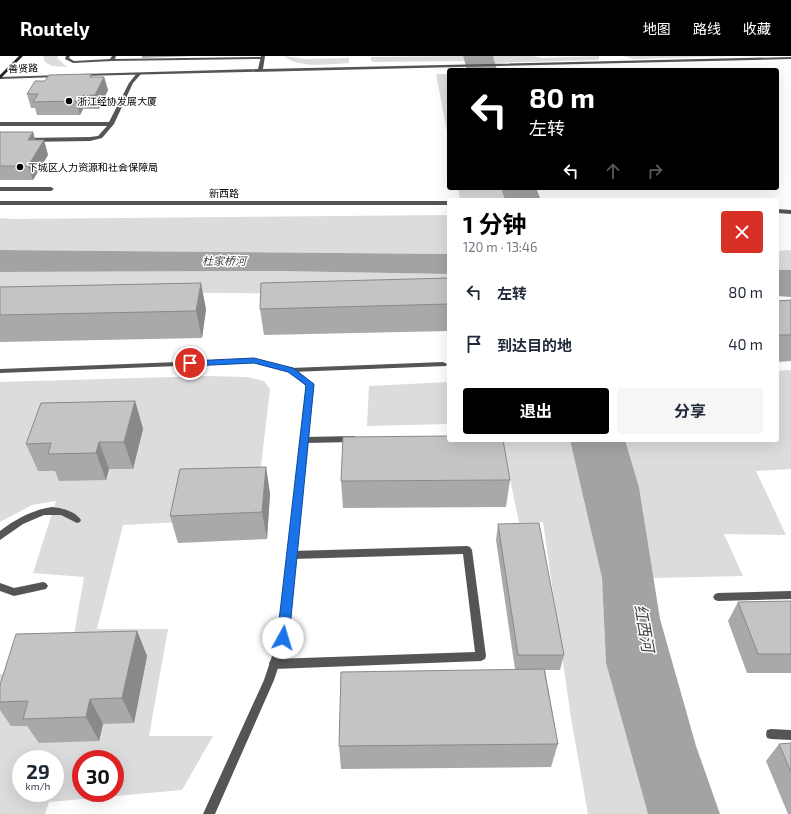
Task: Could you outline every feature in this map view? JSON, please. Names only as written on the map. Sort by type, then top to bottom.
[{"type":"main road","points":[[0,78],[21,56]]},
{"type":"street","points":[[68,56],[67,58],[73,62],[113,58],[263,57],[260,71]]},
{"type":"street","points":[[608,56],[612,63]]},
{"type":"street","points":[[77,75],[791,58]]},
{"type":"street","points":[[20,140],[90,139],[100,137],[111,124],[131,82],[139,74]]},
{"type":"street","name":"善贤路","points":[[0,78],[61,76]]},
{"type":"street","points":[[0,124],[111,124]]},
{"type":"street","points":[[0,189],[51,189]]},
{"type":"street","name":"新西路","points":[[0,203],[447,203]]},
{"type":"street","points":[[779,211],[791,212]]},
{"type":"street","points":[[0,371],[254,361],[290,370],[443,364]]},
{"type":"street","points":[[209,814],[269,680],[283,638],[310,384],[290,370]]},
{"type":"street","points":[[305,440],[366,439]]},
{"type":"street","points":[[0,536],[12,526],[36,513],[60,511],[77,520]]},
{"type":"street","points":[[274,664],[482,656],[467,550],[292,555]]},
{"type":"street","points":[[0,587],[14,592],[44,586]]},
{"type":"street","points":[[718,597],[791,595]]},
{"type":"street","points":[[771,734],[791,734]]},
{"type":"shaded area","points":[[43,56],[58,56],[57,58],[67,67],[52,66],[45,62]]},
{"type":"shaded area","points":[[284,56],[305,59],[349,58],[349,63],[315,65],[298,63]]},
{"type":"shaded area","points":[[463,56],[464,61],[371,61],[371,57]]},
{"type":"shaded area","points":[[493,56],[533,56],[541,58],[599,56],[599,59],[495,63]]},
{"type":"shaded area","points":[[623,56],[732,56],[634,59]]},
{"type":"shaded area","points":[[436,74],[447,74],[447,132]]},
{"type":"shaded area","points":[[458,190],[502,190],[504,198],[460,198]]},
{"type":"shaded area","points":[[447,215],[447,254],[0,250],[0,218]]},
{"type":"shaded area","points":[[791,250],[791,270],[779,270],[779,251]]},
{"type":"shaded area","points":[[276,271],[447,274],[447,295],[0,291],[0,272]]},
{"type":"shaded area","points":[[791,370],[791,469],[756,471],[786,535],[724,534],[743,576],[653,578],[639,487],[626,442],[779,442],[779,371]]},
{"type":"shaded area","points":[[207,376],[247,377],[264,381],[270,389],[255,518],[123,525],[97,629],[168,629],[149,736],[213,736],[182,790],[124,795],[124,750],[72,750],[72,800],[64,801],[64,750],[12,750],[12,802],[49,802],[45,814],[0,814],[0,674],[67,675],[84,577],[33,573],[56,501],[32,505],[0,522],[0,382]]},
{"type":"shaded area","points":[[447,382],[447,424],[367,426],[369,386]]},
{"type":"shaded area","points":[[502,442],[570,442],[602,578],[606,663],[648,814],[588,814],[571,718],[543,522],[519,523]]},
{"type":"water","points":[[463,56],[493,56],[496,68],[466,68]]},
{"type":"water","points":[[502,190],[537,190],[540,198],[504,198]]},
{"type":"water","name":"杜家桥河","points":[[0,250],[447,254],[447,274],[276,271],[0,272]]},
{"type":"water","points":[[779,270],[791,270],[791,297],[779,296]]},
{"type":"water","name":"红西河","points":[[570,442],[626,442],[639,487],[660,619],[696,746],[720,814],[648,814],[606,663],[602,578]]},
{"type":"building","points":[[91,74],[90,77],[104,77],[95,95],[79,96],[76,101],[33,102],[38,94],[27,94],[35,81],[45,81],[49,75]]},
{"type":"building","points":[[0,132],[33,132],[28,140],[44,140],[28,166],[0,166]]},
{"type":"building","points":[[447,278],[447,304],[260,309],[261,283]]},
{"type":"building","points":[[201,283],[196,311],[0,315],[0,287]]},
{"type":"building","points":[[791,300],[791,335],[779,335],[779,301]]},
{"type":"building","points":[[135,401],[124,442],[99,442],[96,453],[48,454],[51,443],[26,444],[41,403]]},
{"type":"building","points":[[447,436],[447,442],[503,442],[510,480],[341,481],[343,437]]},
{"type":"building","points":[[266,467],[262,512],[170,516],[180,469]]},
{"type":"building","points":[[539,523],[564,655],[518,655],[498,524]]},
{"type":"building","points":[[791,601],[791,654],[758,654],[738,602]]},
{"type":"building","points":[[137,631],[122,698],[90,699],[86,717],[23,719],[28,701],[0,702],[0,685],[16,634]]},
{"type":"building","points":[[544,669],[558,744],[339,746],[341,672]]},
{"type":"building","points":[[791,743],[791,772],[779,744]]},
{"type":"place","name":"浙江经协发展大厦","points":[[69,101]]},
{"type":"place","name":"下城区人力资源和社会保障局","points":[[20,167]]},
{"type":"route","points":[[190,363],[254,361],[290,370],[310,384],[283,638]]}]
